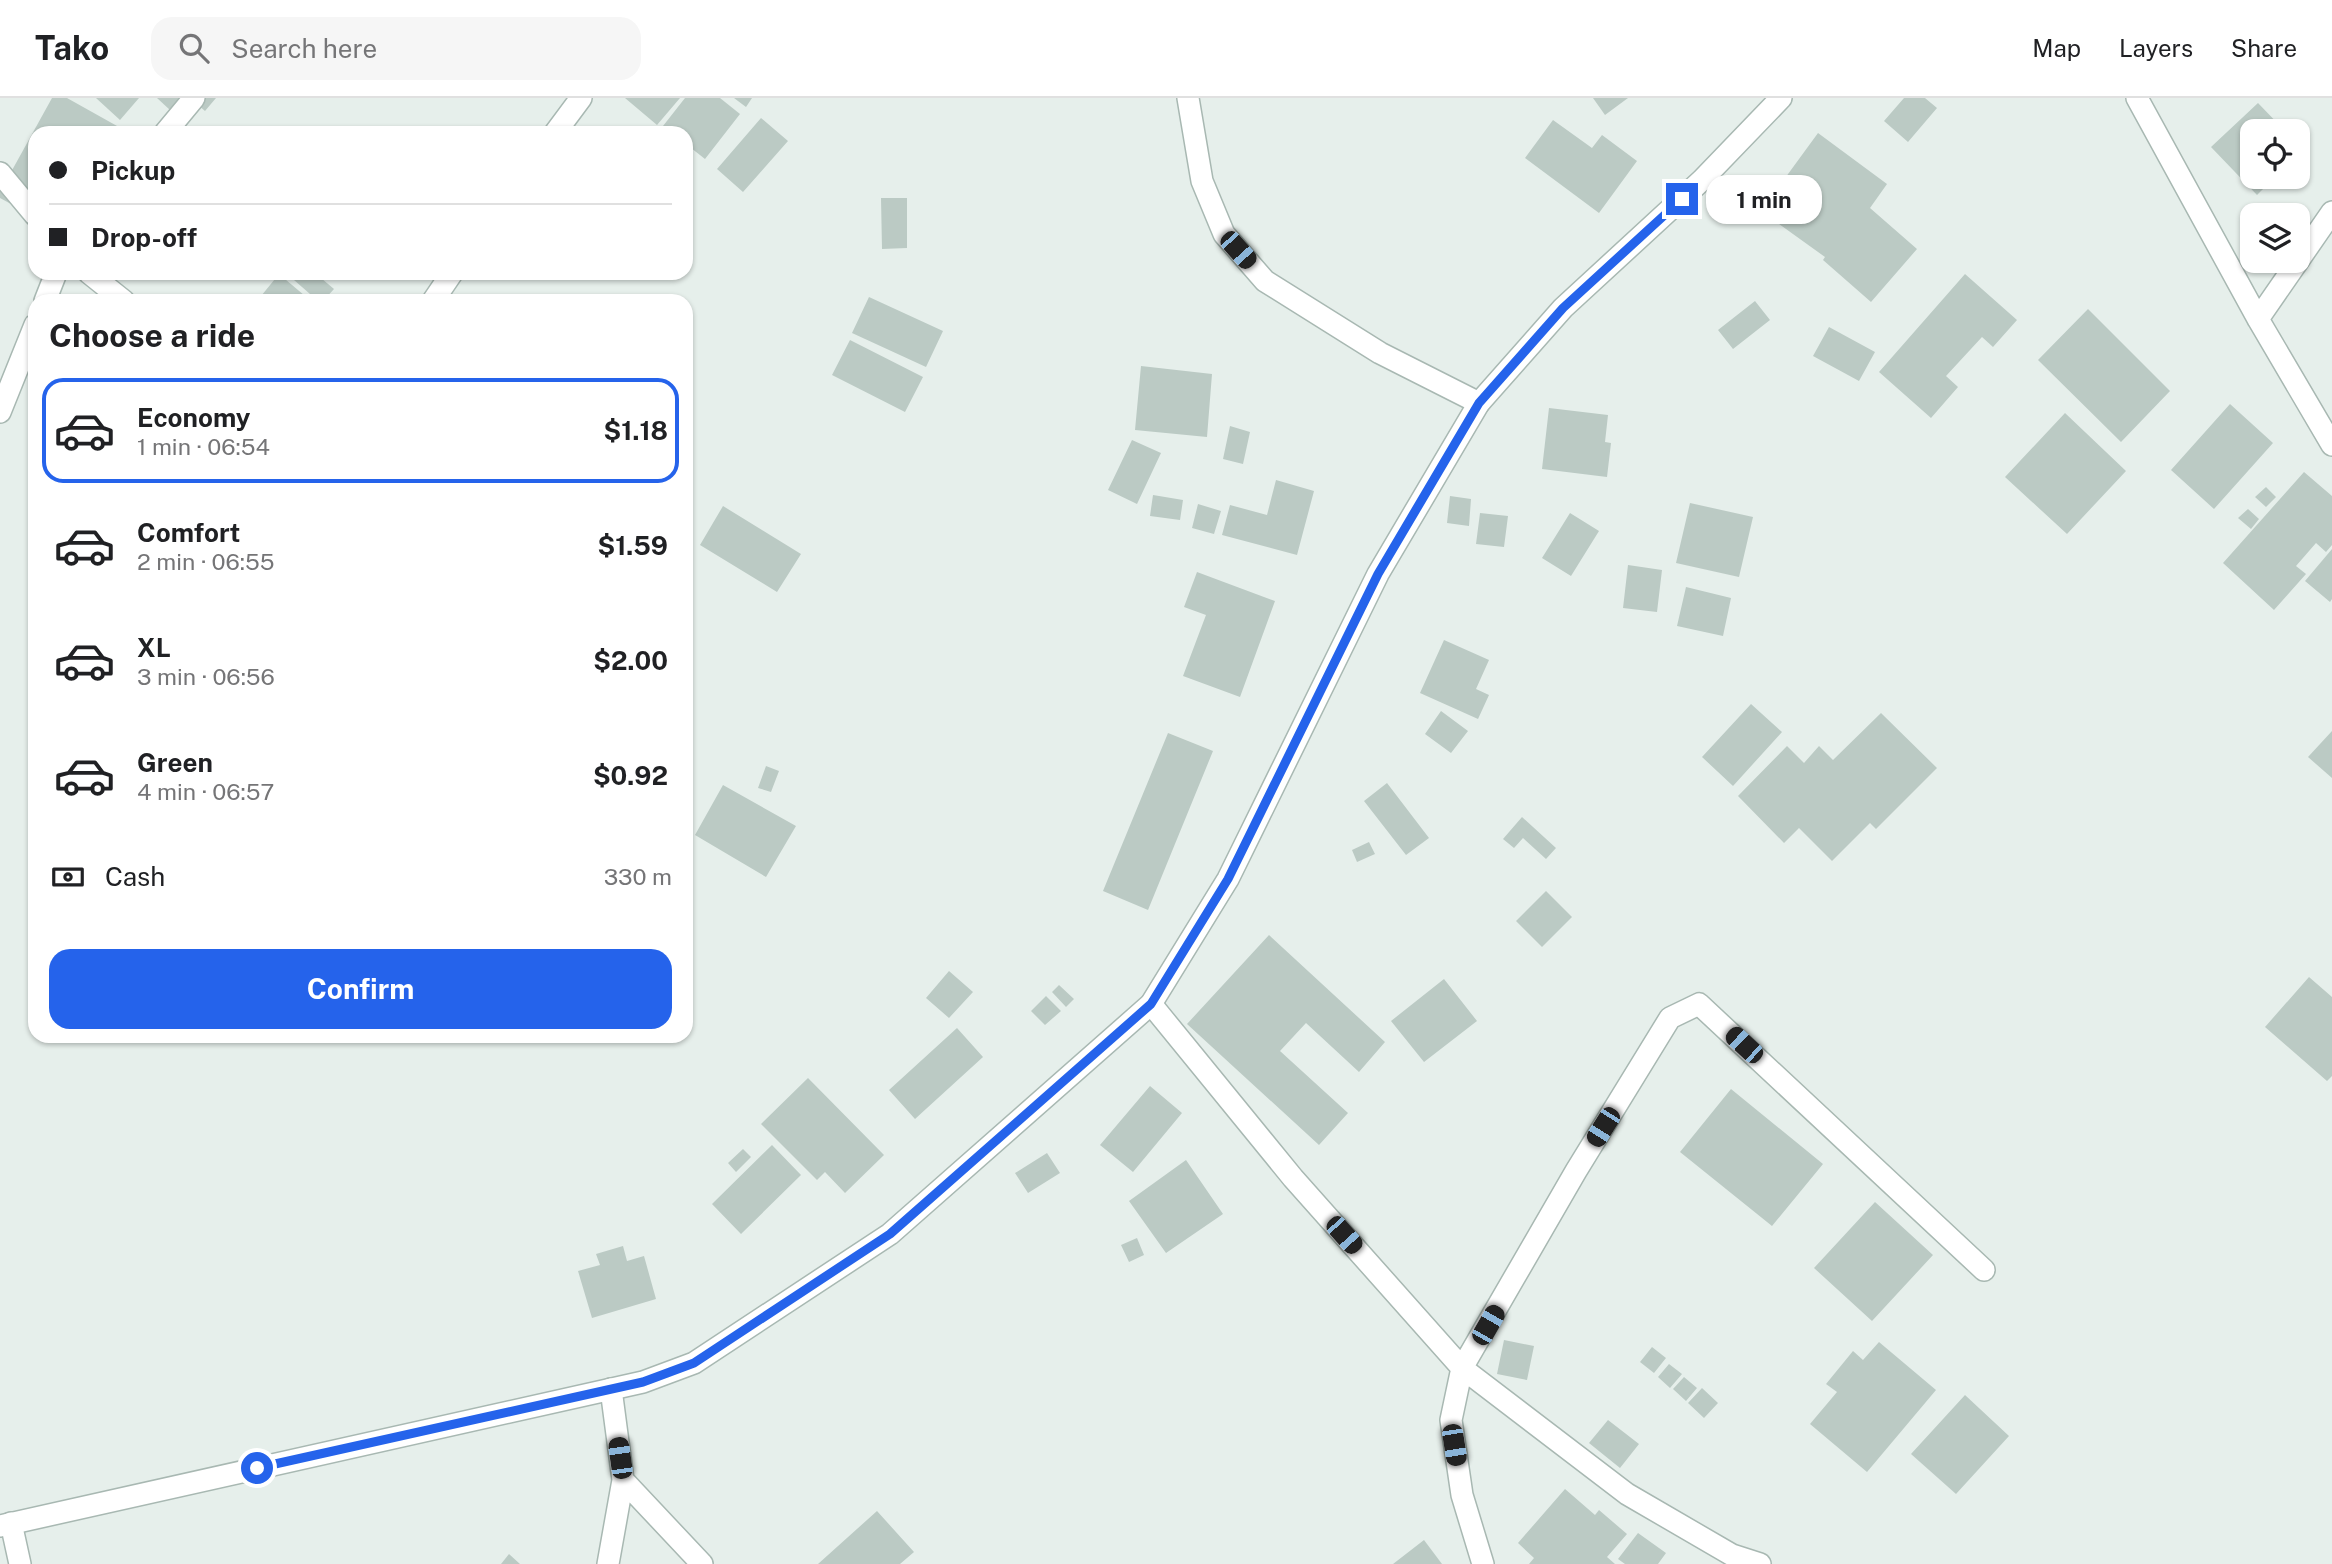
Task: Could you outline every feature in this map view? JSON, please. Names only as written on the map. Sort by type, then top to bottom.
[{"type":"street","points":[[171,126],[194,98]]},
{"type":"street","points":[[560,126],[581,98]]},
{"type":"street","points":[[1188,98],[1202,181],[1224,234],[1265,281],[1380,353],[1479,403]]},
{"type":"street","points":[[20,1564],[6,1524],[643,1382],[694,1363],[890,1234],[1151,1004],[1228,879],[1378,574],[1479,403],[1563,308],[1702,180],[1781,98]]},
{"type":"street","points":[[2137,98],[2258,319],[2332,445]]},
{"type":"street","points":[[0,173],[28,207]]},
{"type":"street","points":[[2258,319],[2332,212]]},
{"type":"street","points":[[98,280],[115,294]]},
{"type":"street","points":[[0,412],[28,342]]},
{"type":"street","points":[[1151,1004],[1293,1178],[1462,1368],[1627,1494],[1732,1555],[1760,1564]]},
{"type":"street","points":[[1483,1564],[1462,1495],[1451,1420],[1462,1368],[1576,1171],[1670,1018],[1699,1004],[1984,1270]]},
{"type":"street","points":[[608,1564],[623,1480],[611,1389]]},
{"type":"street","points":[[623,1480],[702,1564]]},
{"type":"building","points":[[52,98],[67,98],[117,126],[37,126]]},
{"type":"building","points":[[96,98],[139,98],[120,120]]},
{"type":"building","points":[[157,98],[181,98],[170,110]]},
{"type":"building","points":[[190,98],[216,98],[205,111]]},
{"type":"building","points":[[625,98],[680,98],[657,125]]},
{"type":"building","points":[[685,98],[720,98],[740,114],[705,159],[693,150],[693,126],[663,126]]},
{"type":"building","points":[[734,98],[752,98],[746,107]]},
{"type":"building","points":[[1593,98],[1628,98],[1605,115]]},
{"type":"building","points":[[1904,98],[1925,98],[1937,108],[1908,142],[1884,121]]},
{"type":"building","points":[[2258,103],[2273,119],[2241,119]]},
{"type":"building","points":[[761,118],[788,141],[743,192],[717,169]]},
{"type":"building","points":[[1553,120],[1592,148],[1602,135],[1637,161],[1599,213],[1525,158]]},
{"type":"building","points":[[2240,120],[2240,177],[2211,147]]},
{"type":"building","points":[[1818,133],[1887,184],[1870,208],[1917,249],[1871,302],[1823,260],[1825,257],[1761,211]]},
{"type":"building","points":[[28,141],[28,213],[0,198],[0,192]]},
{"type":"building","points":[[2251,189],[2263,189],[2257,195]]},
{"type":"building","points":[[881,198],[907,198],[907,248],[882,249]]},
{"type":"building","points":[[1965,274],[2017,320],[1993,347],[1982,337],[1946,376],[1958,387],[1931,418],[1879,372]]},
{"type":"building","points":[[274,280],[286,280],[303,294],[263,294]]},
{"type":"building","points":[[294,280],[323,280],[334,289],[329,294],[310,294]]},
{"type":"building","points":[[869,297],[943,331],[926,367],[852,333]]},
{"type":"building","points":[[1755,301],[1770,320],[1733,349],[1718,330]]},
{"type":"building","points":[[2088,309],[2170,391],[2121,442],[2038,360]]},
{"type":"building","points":[[1829,327],[1875,352],[1859,381],[1813,356]]},
{"type":"building","points":[[850,340],[923,377],[905,412],[832,375]]},
{"type":"building","points":[[1141,366],[1212,374],[1207,437],[1135,430]]},
{"type":"building","points":[[2230,404],[2273,443],[2214,509],[2171,470]]},
{"type":"building","points":[[1549,408],[1608,415],[1605,442],[1611,443],[1607,477],[1542,469]]},
{"type":"building","points":[[2065,413],[2126,471],[2067,534],[2005,477]]},
{"type":"building","points":[[1230,426],[1250,432],[1243,464],[1223,459]]},
{"type":"building","points":[[1132,440],[1161,453],[1137,504],[1108,490]]},
{"type":"building","points":[[2304,472],[2332,496],[2332,545],[2326,552],[2316,543],[2296,566],[2306,574],[2274,610],[2223,563]]},
{"type":"building","points":[[1276,480],[1314,491],[1297,555],[1222,535],[1230,505],[1267,515]]},
{"type":"building","points":[[2266,487],[2276,497],[2266,507],[2255,497]]},
{"type":"building","points":[[1153,495],[1183,500],[1180,520],[1150,516]]},
{"type":"building","points":[[1450,496],[1471,499],[1469,526],[1447,523]]},
{"type":"building","points":[[1690,503],[1753,517],[1739,577],[1676,563]]},
{"type":"building","points":[[1198,504],[1221,511],[1214,534],[1192,528]]},
{"type":"building","points":[[723,506],[801,554],[777,592],[700,545]]},
{"type":"building","points":[[2248,509],[2259,519],[2251,529],[2238,518]]},
{"type":"building","points":[[1480,513],[1508,516],[1504,547],[1476,544]]},
{"type":"building","points":[[1570,513],[1599,531],[1571,576],[1542,558]]},
{"type":"building","points":[[2332,549],[2332,599],[2330,602],[2305,581]]},
{"type":"building","points":[[1628,565],[1662,570],[1657,612],[1623,608]]},
{"type":"building","points":[[1197,572],[1275,601],[1240,697],[1183,676],[1206,615],[1184,607]]},
{"type":"building","points":[[1686,587],[1731,598],[1723,636],[1677,626]]},
{"type":"building","points":[[1444,640],[1489,660],[1476,689],[1489,695],[1478,719],[1420,693]]},
{"type":"building","points":[[1751,704],[1782,732],[1733,786],[1702,757]]},
{"type":"building","points":[[1441,711],[1468,731],[1451,753],[1425,734]]},
{"type":"building","points":[[1881,713],[1937,768],[1876,829],[1870,823],[1832,861],[1799,828],[1784,843],[1738,796],[1787,746],[1804,763],[1819,746],[1833,760]]},
{"type":"building","points":[[2332,731],[2332,778],[2308,757]]},
{"type":"building","points":[[1168,733],[1213,751],[1148,910],[1103,891]]},
{"type":"building","points":[[766,766],[779,771],[771,792],[758,788]]},
{"type":"building","points":[[1387,783],[1429,838],[1406,855],[1364,801]]},
{"type":"building","points":[[723,785],[796,826],[766,877],[695,835]]},
{"type":"building","points":[[1522,817],[1556,848],[1546,859],[1523,838],[1514,848],[1503,839]]},
{"type":"building","points":[[1369,842],[1375,854],[1357,862],[1352,850]]},
{"type":"building","points":[[1546,891],[1572,917],[1542,947],[1516,921]]},
{"type":"building","points":[[1269,935],[1385,1042],[1359,1072],[1306,1023],[1280,1051],[1348,1113],[1319,1145],[1187,1024]]},
{"type":"building","points":[[949,971],[973,992],[949,1018],[926,998]]},
{"type":"building","points":[[2309,977],[2332,997],[2332,1076],[2327,1081],[2265,1027]]},
{"type":"building","points":[[1444,979],[1477,1021],[1424,1062],[1391,1021]]},
{"type":"building","points":[[1059,985],[1074,999],[1066,1007],[1052,992]]},
{"type":"building","points":[[1046,996],[1061,1011],[1045,1025],[1031,1011]]},
{"type":"building","points":[[957,1028],[983,1057],[915,1119],[889,1090]]},
{"type":"building","points":[[808,1078],[884,1155],[845,1193],[825,1172],[817,1180],[761,1124]]},
{"type":"building","points":[[1150,1086],[1182,1113],[1133,1172],[1100,1145]]},
{"type":"building","points":[[1731,1089],[1823,1164],[1772,1226],[1680,1152]]},
{"type":"building","points":[[772,1145],[801,1175],[741,1234],[712,1204]]},
{"type":"building","points":[[743,1149],[751,1157],[736,1172],[728,1163]]},
{"type":"building","points":[[1047,1153],[1060,1173],[1028,1193],[1015,1173]]},
{"type":"building","points":[[1186,1160],[1223,1214],[1166,1253],[1129,1201]]},
{"type":"building","points":[[1875,1202],[1933,1255],[1872,1321],[1814,1268]]},
{"type":"building","points":[[1137,1238],[1144,1255],[1129,1262],[1121,1245]]},
{"type":"building","points":[[623,1246],[627,1261],[644,1256],[656,1299],[592,1318],[578,1271],[600,1265],[596,1254]]},
{"type":"building","points":[[1504,1340],[1534,1346],[1527,1380],[1497,1374]]},
{"type":"building","points":[[1879,1342],[1936,1390],[1867,1472],[1810,1424],[1837,1392],[1826,1384],[1853,1351],[1863,1360]]},
{"type":"building","points":[[1652,1347],[1666,1358],[1654,1373],[1640,1362]]},
{"type":"building","points":[[1669,1364],[1682,1374],[1670,1388],[1658,1377]]},
{"type":"building","points":[[1684,1377],[1697,1388],[1686,1401],[1673,1389]]},
{"type":"building","points":[[1702,1388],[1718,1403],[1704,1418],[1688,1403]]},
{"type":"building","points":[[1965,1395],[2009,1436],[1956,1494],[1911,1454]]},
{"type":"building","points":[[1608,1420],[1639,1444],[1620,1468],[1589,1443]]},
{"type":"building","points":[[1565,1489],[1595,1515],[1599,1510],[1627,1534],[1607,1557],[1615,1564],[1529,1564],[1534,1558],[1518,1543]]},
{"type":"building","points":[[877,1511],[914,1552],[900,1564],[818,1564]]},
{"type":"building","points":[[1638,1533],[1666,1553],[1658,1564],[1625,1564],[1618,1559]]},
{"type":"building","points":[[1424,1540],[1442,1564],[1393,1564]]},
{"type":"building","points":[[509,1554],[520,1564],[501,1564]]},
{"type":"route","points":[[257,1468],[643,1382],[694,1363],[890,1234],[1151,1004],[1228,879],[1378,574],[1479,403],[1563,308],[1682,199]]}]
